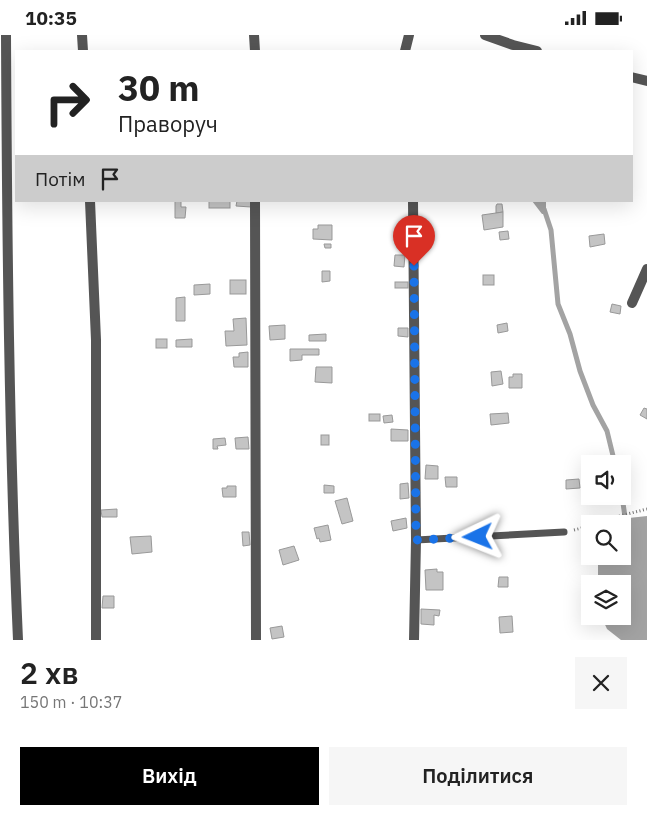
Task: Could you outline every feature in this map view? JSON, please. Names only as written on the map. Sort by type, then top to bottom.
[{"type":"street","points":[[6,35],[7,277],[18,640]]},
{"type":"street","points":[[82,35],[83,50]]},
{"type":"street","points":[[254,35],[255,50]]},
{"type":"street","points":[[405,50],[409,35]]},
{"type":"street","points":[[485,35],[534,50]]},
{"type":"street","points":[[633,78],[647,81]]},
{"type":"street","points":[[90,202],[96,340],[96,640]]},
{"type":"street","points":[[255,202],[256,640]]},
{"type":"street","points":[[413,202],[416,540],[414,640]]},
{"type":"street","points":[[632,303],[647,269]]},
{"type":"lane","points":[[416,540],[564,531]]},
{"type":"path","points":[[624,515],[647,509]]},
{"type":"path","points":[[564,531],[581,529]]},
{"type":"shaded area","points":[[533,202],[546,202],[546,214],[542,214]]},
{"type":"shaded area","points":[[647,516],[647,640],[621,640],[607,629],[605,625],[631,625],[631,575],[598,575],[598,565],[631,565],[631,518]]},
{"type":"building","points":[[175,202],[181,202],[181,207],[186,207],[185,218],[175,218]]},
{"type":"building","points":[[209,202],[230,202],[230,208],[209,208]]},
{"type":"building","points":[[237,202],[251,202],[251,207],[236,206]]},
{"type":"building","points":[[497,204],[502,204],[503,212],[496,213]]},
{"type":"building","points":[[503,212],[503,227],[484,230],[482,215]]},
{"type":"building","points":[[318,225],[332,225],[332,240],[313,239],[313,229],[318,229]]},
{"type":"building","points":[[408,229],[408,237],[398,237],[398,231]]},
{"type":"building","points":[[508,231],[509,239],[500,240],[499,232]]},
{"type":"building","points":[[604,234],[605,244],[590,247],[589,236]]},
{"type":"building","points":[[324,244],[331,244],[331,248],[325,248]]},
{"type":"building","points":[[395,255],[405,255],[404,267],[394,266]]},
{"type":"building","points":[[322,271],[330,271],[330,281],[322,282]]},
{"type":"building","points":[[483,275],[494,275],[494,285],[483,285]]},
{"type":"building","points":[[230,280],[246,280],[246,294],[230,294]]},
{"type":"building","points":[[395,282],[408,282],[408,288],[395,288]]},
{"type":"building","points":[[210,284],[210,294],[194,295],[194,285]]},
{"type":"building","points":[[185,297],[185,321],[176,321],[176,298]]},
{"type":"building","points":[[612,304],[621,306],[620,314],[610,312]]},
{"type":"building","points":[[246,318],[247,345],[226,346],[225,331],[234,331],[233,319]]},
{"type":"building","points":[[507,323],[508,331],[498,333],[497,325]]},
{"type":"building","points":[[285,325],[285,339],[270,340],[269,326]]},
{"type":"building","points":[[398,328],[408,328],[408,337],[398,336]]},
{"type":"building","points":[[326,334],[326,341],[309,341],[309,335]]},
{"type":"building","points":[[156,339],[167,339],[167,348],[156,348]]},
{"type":"building","points":[[192,339],[192,347],[176,347],[176,340]]},
{"type":"building","points":[[290,349],[319,349],[319,355],[302,355],[302,360],[290,361]]},
{"type":"building","points":[[248,352],[248,367],[234,367],[233,357],[239,357],[239,353]]},
{"type":"building","points":[[316,367],[332,367],[332,383],[315,382]]},
{"type":"building","points":[[501,371],[503,384],[492,386],[491,372]]},
{"type":"building","points":[[513,374],[522,374],[522,388],[509,388],[509,377],[513,377]]},
{"type":"building","points":[[644,408],[647,409],[647,419],[640,415]]},
{"type":"building","points":[[508,413],[509,423],[491,425],[490,414]]},
{"type":"building","points":[[369,414],[380,414],[380,421],[369,421]]},
{"type":"building","points":[[392,415],[393,422],[384,423],[383,416]]},
{"type":"building","points":[[391,429],[408,430],[408,441],[391,441]]},
{"type":"building","points":[[321,435],[329,435],[329,445],[321,445]]},
{"type":"building","points":[[248,437],[249,449],[236,449],[235,438]]},
{"type":"building","points":[[225,438],[226,445],[217,446],[218,449],[213,449],[213,439]]},
{"type":"building","points":[[426,465],[438,466],[438,479],[425,479]]},
{"type":"building","points":[[445,477],[457,477],[457,487],[446,487]]},
{"type":"building","points":[[579,479],[580,488],[566,489],[566,480]]},
{"type":"building","points":[[408,483],[409,498],[400,499],[400,484]]},
{"type":"building","points":[[324,485],[334,486],[334,493],[324,493]]},
{"type":"building","points":[[227,486],[236,486],[236,497],[223,497],[222,488],[227,488]]},
{"type":"building","points":[[347,498],[353,521],[342,524],[335,501]]},
{"type":"building","points":[[117,509],[117,517],[102,517],[101,510]]},
{"type":"building","points":[[406,518],[407,528],[393,531],[391,521]]},
{"type":"building","points":[[328,525],[331,540],[320,542],[319,538],[317,539],[314,528]]},
{"type":"building","points":[[242,532],[249,532],[250,545],[243,546]]},
{"type":"building","points":[[151,536],[152,552],[132,554],[130,537]]},
{"type":"building","points":[[294,546],[299,560],[283,565],[279,550]]},
{"type":"building","points":[[437,569],[437,572],[443,572],[443,590],[426,590],[425,570]]},
{"type":"building","points":[[499,577],[508,577],[508,587],[498,587]]},
{"type":"building","points":[[103,596],[114,596],[114,608],[102,608]]},
{"type":"building","points":[[421,609],[440,610],[439,616],[434,615],[434,625],[421,624]]},
{"type":"building","points":[[512,616],[513,632],[500,633],[499,617]]},
{"type":"building","points":[[282,626],[284,637],[272,639],[270,628]]},
{"type":"waterway","points":[[544,209],[551,230],[558,304],[570,334],[580,371],[593,405],[607,431],[613,455]]},
{"type":"waterway","points":[[623,505],[625,515]]},
{"type":"route","points":[[414,266],[416,540],[478,537]]}]
